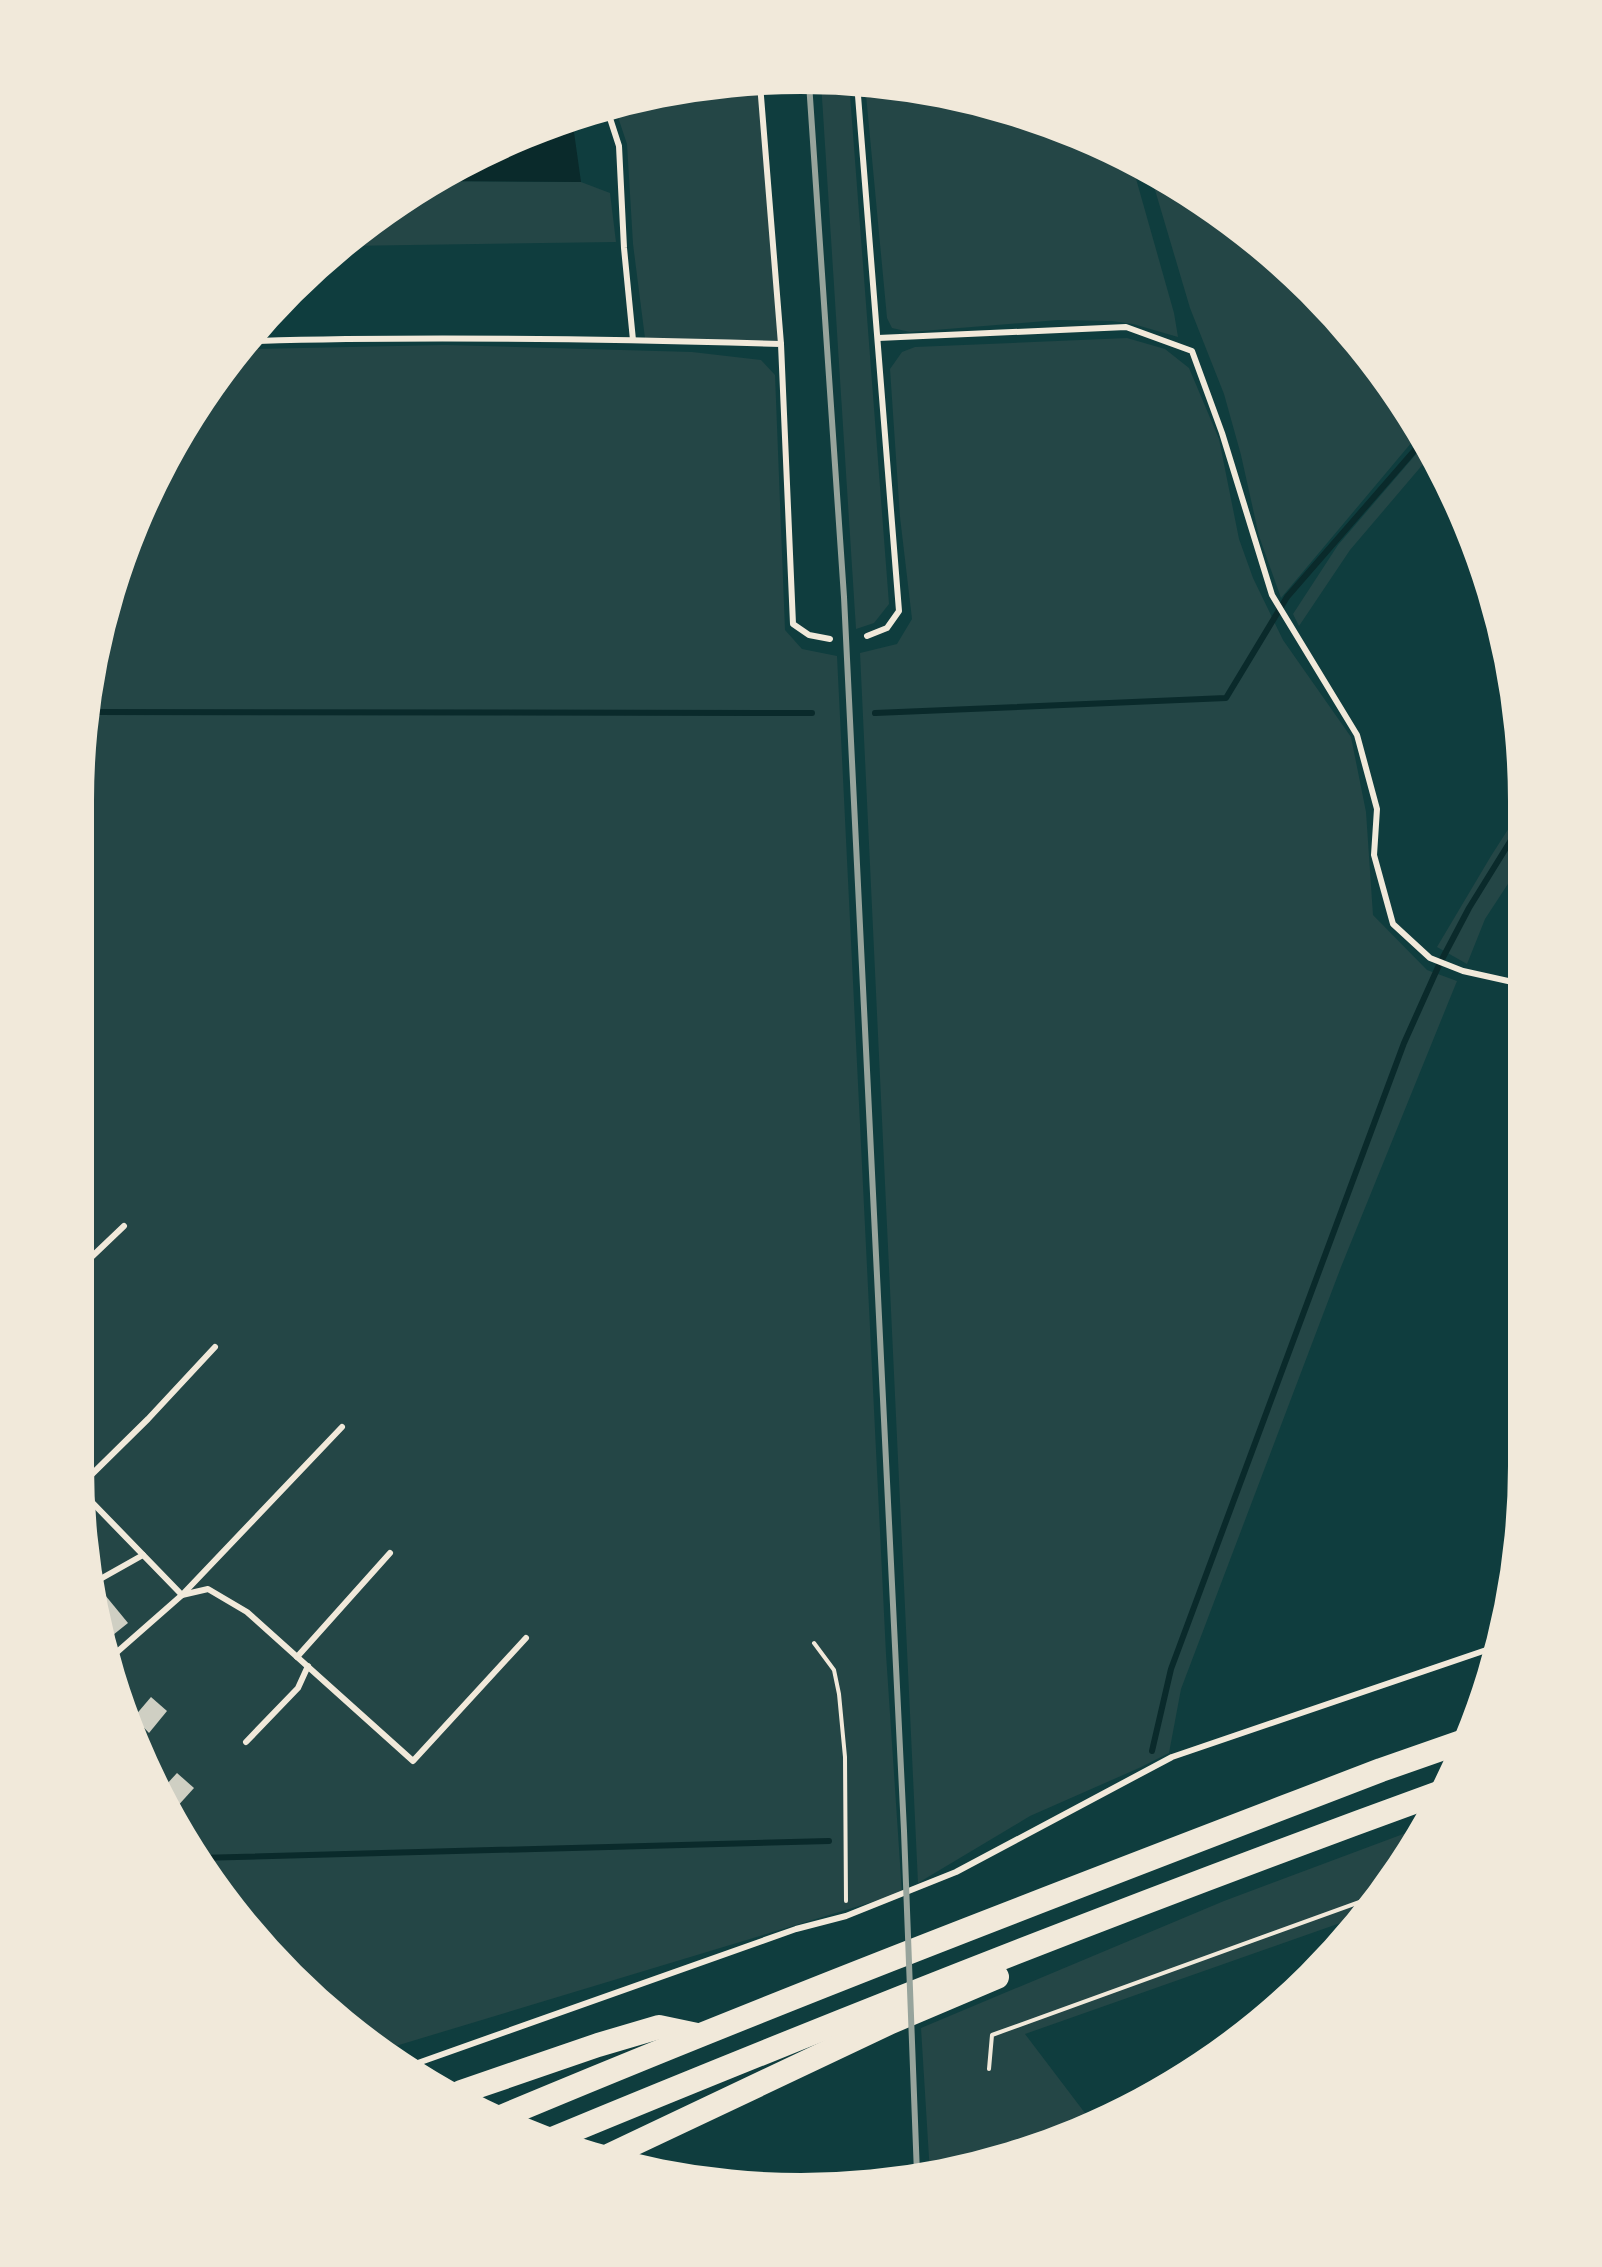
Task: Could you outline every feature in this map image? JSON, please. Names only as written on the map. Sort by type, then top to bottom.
[{"type":"highway","points":[[514,2112],[697,2035],[1352,1781],[1450,1746]]},
{"type":"highway","points":[[567,2133],[797,2038],[1425,1798]]},
{"type":"highway","points":[[621,2150],[891,2022],[1003,1975],[1036,1945]]},
{"type":"highway","points":[[468,2089],[659,2027],[697,2035]]},
{"type":"lane","points":[[761,96],[781,344],[793,624],[809,635],[830,639]]},
{"type":"lane","points":[[858,97],[899,611],[887,628],[867,636]]},
{"type":"lane","points":[[611,120],[619,146],[633,340]]},
{"type":"lane","points":[[878,338],[1126,327],[1192,351],[1222,433],[1272,595],[1357,735],[1377,809],[1374,855],[1393,924],[1430,958],[1463,971],[1508,981]]},
{"type":"lane","points":[[264,341],[395,337],[781,344]]},
{"type":"lane","points":[[94,1255],[124,1226]]},
{"type":"lane","points":[[94,1472],[215,1347]]},
{"type":"lane","points":[[119,1651],[182,1595],[342,1427]]},
{"type":"lane","points":[[96,1506],[182,1595]]},
{"type":"lane","points":[[297,1657],[390,1553]]},
{"type":"lane","points":[[103,1577],[143,1555]]},
{"type":"lane","points":[[182,1595],[208,1589],[247,1612],[413,1761],[526,1638]]},
{"type":"lane","points":[[421,2062],[796,1929],[846,1916],[956,1872],[1172,1757],[1483,1651]]},
{"type":"lane","points":[[246,1742],[298,1688],[308,1666]]},
{"type":"path","points":[[814,1643],[834,1670],[839,1694],[845,1757],[846,1916]]},
{"type":"path","points":[[989,2069],[992,2035],[1356,1903]]},
{"type":"shaded area","points":[[822,95],[850,96],[889,604],[874,623],[856,629]]},
{"type":"shaded area","points":[[761,96],[781,344],[645,338],[633,244],[627,144],[618,118],[709,100]]},
{"type":"shaded area","points":[[866,98],[984,118],[1072,148],[1136,179],[1178,337],[1112,321],[1058,320],[910,332],[892,328],[887,318]]},
{"type":"shaded area","points":[[574,132],[581,182],[462,181],[530,148]]},
{"type":"shaded area","points":[[462,181],[581,182],[610,193],[616,242],[364,246],[408,213]]},
{"type":"shaded area","points":[[1155,190],[1231,240],[1301,301],[1362,371],[1410,444],[1281,598],[1259,536],[1224,394],[1190,308]]},
{"type":"shaded area","points":[[1127,338],[1165,349],[1189,368],[1219,439],[1239,539],[1253,578],[1283,640],[1351,737],[1366,812],[1373,915],[1427,970],[1457,981],[1341,1267],[1181,1689],[1169,1753],[1030,1816],[918,1883],[860,653],[897,644],[912,619],[900,517],[890,369],[902,352],[915,347]]},
{"type":"shaded area","points":[[445,345],[692,352],[761,360],[775,375],[785,630],[802,649],[837,656],[886,1654],[902,1893],[397,2046],[335,1998],[269,1932],[213,1859],[189,1820],[148,1737],[118,1649],[100,1558],[96,1512],[94,801],[100,709],[118,618],[148,530],[189,447],[213,408],[258,349]]},
{"type":"shaded area","points":[[1416,454],[1422,465],[1350,550],[1299,626],[1293,614],[1338,545]]},
{"type":"shaded area","points":[[1508,829],[1508,884],[1485,919],[1467,964],[1437,947]]},
{"type":"shaded area","points":[[1405,1833],[1340,1923],[1025,2034],[1085,2113],[984,2149],[929,2161],[921,2028],[1224,1901]]},
{"type":"building","points":[[107,1597],[128,1623],[115,1634]]},
{"type":"building","points":[[151,1697],[167,1711],[149,1733],[139,1711]]},
{"type":"building","points":[[177,1773],[194,1788],[180,1803],[169,1782]]},
{"type":"waterway","points":[[875,713],[1226,698],[1287,597],[1414,451]]},
{"type":"waterway","points":[[100,712],[812,713]]},
{"type":"waterway","points":[[1152,1751],[1171,1669],[1404,1043],[1439,965],[1508,845]]},
{"type":"waterway","points":[[212,1858],[829,1841]]},
{"type":"railway","points":[[810,94],[844,597],[904,1831],[917,2163]]}]
